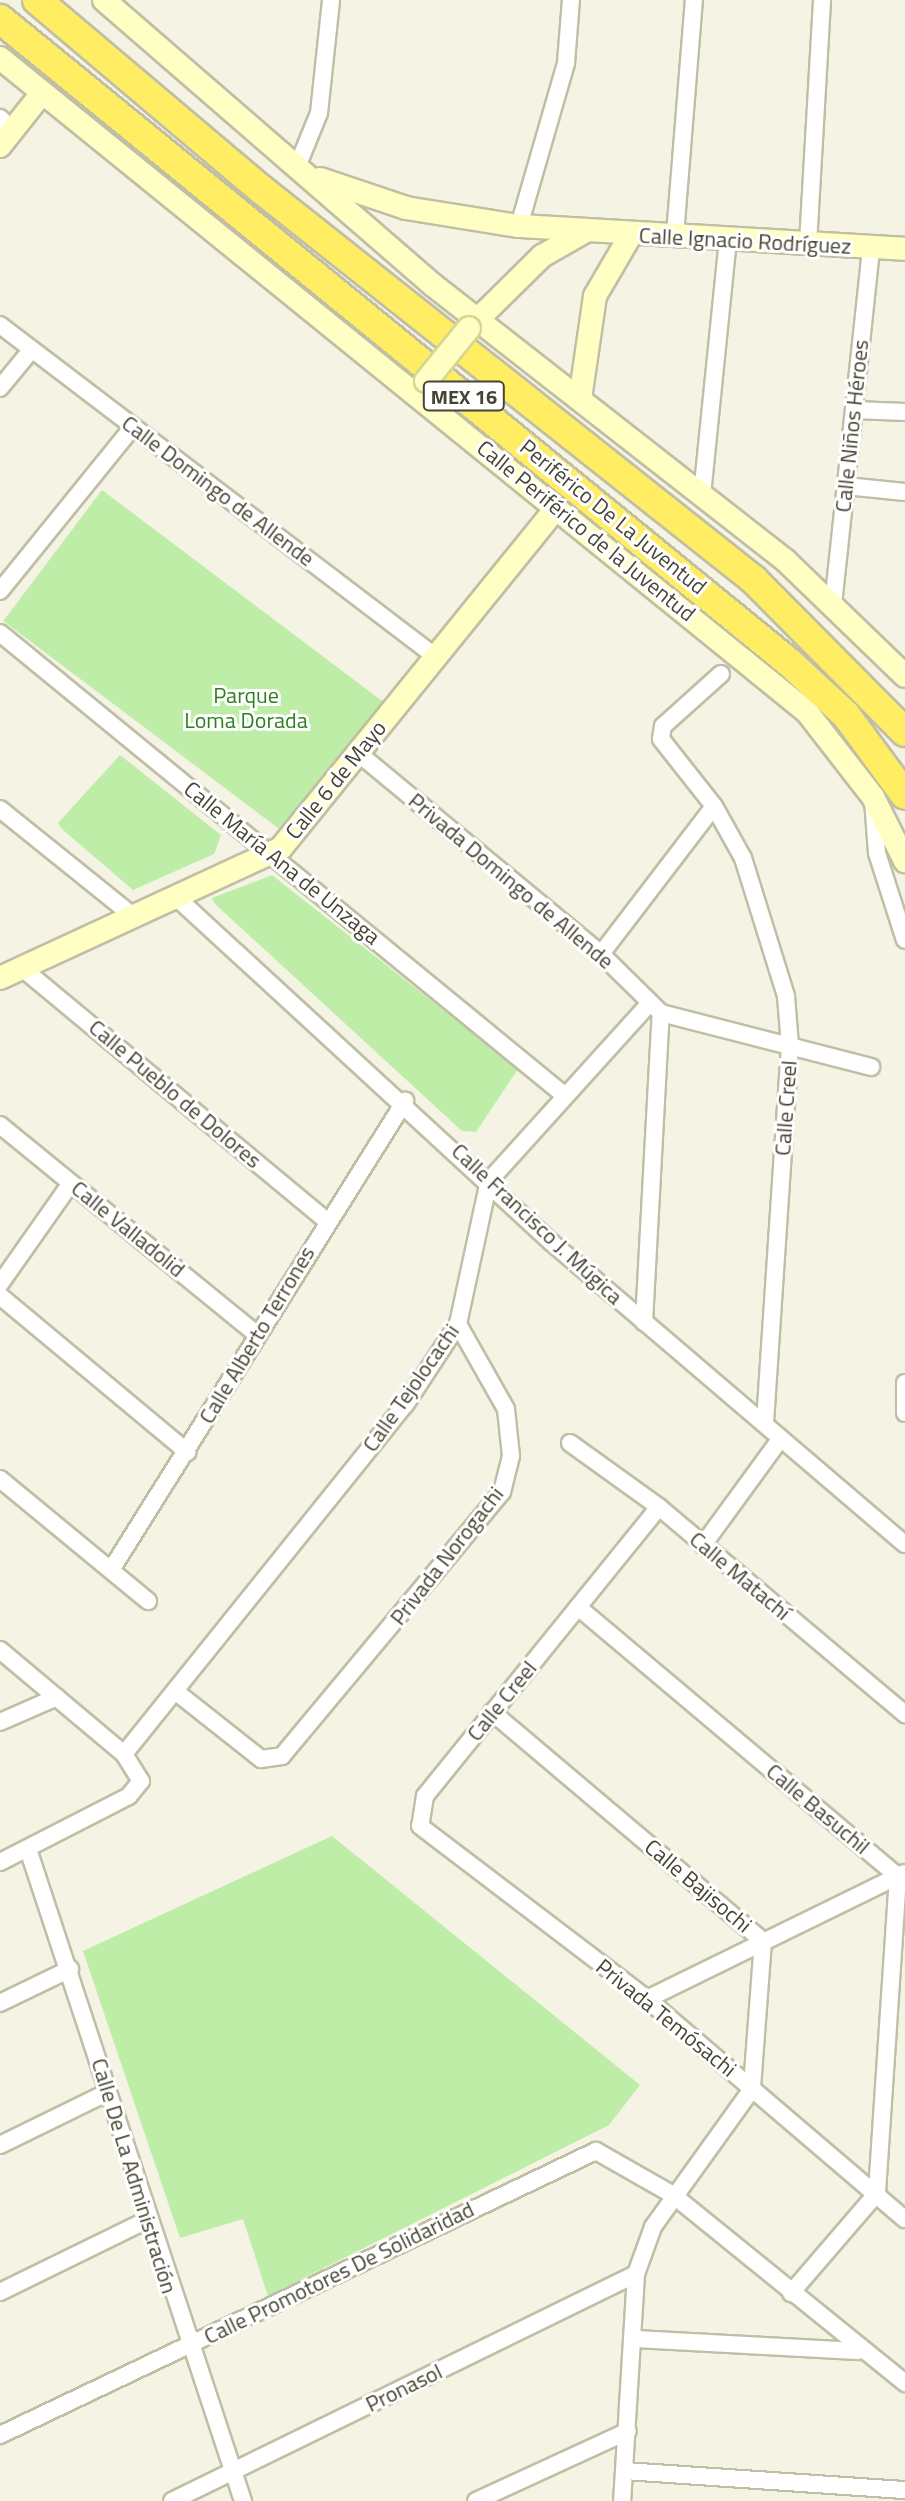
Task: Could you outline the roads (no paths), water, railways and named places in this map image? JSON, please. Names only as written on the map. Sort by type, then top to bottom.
[{"type":"highway","name":"Periférico De La Juventud","points":[[37,0],[262,190],[754,580],[905,732]]},
{"type":"highway","name":"Periférico De La Juventud","points":[[0,19],[790,663],[846,715],[905,795]]},
{"type":"main road","points":[[104,0],[473,324],[580,399],[702,495],[833,605],[905,676]]},
{"type":"main road","name":"Calle Periférico de la Juventud","points":[[0,58],[421,388],[556,509],[807,712],[873,797],[905,861]]},
{"type":"main road","points":[[4,131],[42,93]]},
{"type":"main road","name":"Calle Ignacio Rodríguez","points":[[300,169],[406,208],[519,226],[630,236],[675,235],[905,249]]},
{"type":"main road","points":[[421,388],[473,324],[542,256],[584,232]]},
{"type":"main road","points":[[580,399],[588,318],[630,236]]},
{"type":"main road","name":"Calle 6 de Mayo","points":[[0,978],[271,853],[358,753],[556,509]]},
{"type":"street","points":[[300,169],[319,113],[331,0]]},
{"type":"street","points":[[519,226],[566,63],[571,0]]},
{"type":"street","points":[[675,235],[694,0]]},
{"type":"street","points":[[808,244],[822,0]]},
{"type":"street","points":[[702,495],[728,239]]},
{"type":"street","name":"Calle Niños Héroes","points":[[833,605],[871,247]]},
{"type":"street","name":"Calle Domingo de Allende","points":[[0,325],[436,657]]},
{"type":"street","points":[[0,388],[32,349]]},
{"type":"street","points":[[854,410],[905,412]]},
{"type":"street","points":[[0,591],[133,427]]},
{"type":"street","points":[[846,486],[905,492]]},
{"type":"street","name":"Calle María Ana de Unzaga","points":[[0,633],[564,1095]]},
{"type":"street","name":"Calle Creel","points":[[721,674],[663,726],[661,739],[714,806],[743,858],[779,961],[790,1046],[765,1424]]},
{"type":"street","name":"Privada Domingo de Allende","points":[[358,753],[601,954],[655,1008]]},
{"type":"street","points":[[873,797],[877,853],[905,940]]},
{"type":"street","points":[[601,954],[714,806]]},
{"type":"street","points":[[0,809],[132,915]]},
{"type":"street","name":"Calle Francisco J. Múgica","points":[[176,897],[405,1101],[644,1322],[905,1544]]},
{"type":"street","name":"Calle Pueblo de Dolores","points":[[22,968],[327,1221]]},
{"type":"street","points":[[644,1322],[655,1008],[871,1067]]},
{"type":"street","name":"Calle Tejolocachi","points":[[124,1754],[405,1405],[458,1324],[489,1181],[564,1095],[655,1008]]},
{"type":"street","name":"Calle Alberto Terrones","points":[[111,1570],[187,1452],[255,1333],[405,1101]]},
{"type":"street","name":"Calle Valladolid","points":[[0,1125],[255,1333]]},
{"type":"street","points":[[0,1284],[71,1183]]},
{"type":"street","points":[[0,1296],[187,1452]]},
{"type":"street","name":"Privada Norogachi","points":[[175,1691],[261,1759],[275,1760],[502,1492],[511,1456],[506,1409],[458,1324]]},
{"type":"street","points":[[905,1383],[905,1413]]},
{"type":"street","points":[[703,1545],[781,1438]]},
{"type":"street","name":"Calle Matachí","points":[[570,1443],[659,1507],[905,1714]]},
{"type":"street","points":[[0,1479],[148,1601]]},
{"type":"street","name":"Calle Creel","points":[[420,1826],[425,1796],[659,1507]]},
{"type":"street","name":"Calle Basuchil","points":[[578,1607],[901,1874]]},
{"type":"street","points":[[0,1650],[124,1754],[140,1773],[139,1787],[0,1862]]},
{"type":"street","points":[[0,1722],[57,1697]]},
{"type":"street","name":"Calle Bajisochi","points":[[492,1712],[763,1941],[752,2089]]},
{"type":"street","name":"Privada Temósachi","points":[[420,1826],[647,1999],[905,2219]]},
{"type":"street","name":"Calle De La Administración","points":[[28,1849],[70,1969],[187,2347],[230,2473],[243,2501]]},
{"type":"street","points":[[647,1999],[901,1874]]},
{"type":"street","points":[[791,2293],[877,2193],[901,1874]]},
{"type":"street","points":[[0,2003],[70,1969]]},
{"type":"street","points":[[622,2501],[635,2339],[636,2274],[673,2195],[752,2089]]},
{"type":"street","points":[[0,2145],[108,2092]]},
{"type":"street","name":"Calle Promotores De Solidaridad","points":[[0,2435],[587,2153],[612,2154],[673,2195],[858,2351],[905,2383]]},
{"type":"street","points":[[0,2292],[147,2220]]},
{"type":"street","name":"Pronasol","points":[[172,2501],[636,2274]]},
{"type":"street","points":[[635,2339],[858,2351]]},
{"type":"street","points":[[476,2501],[628,2431]]},
{"type":"street","points":[[625,2471],[905,2490]]},
{"type":"park label","name":"Parque Loma Dorada","points":[[246,708]]}]
